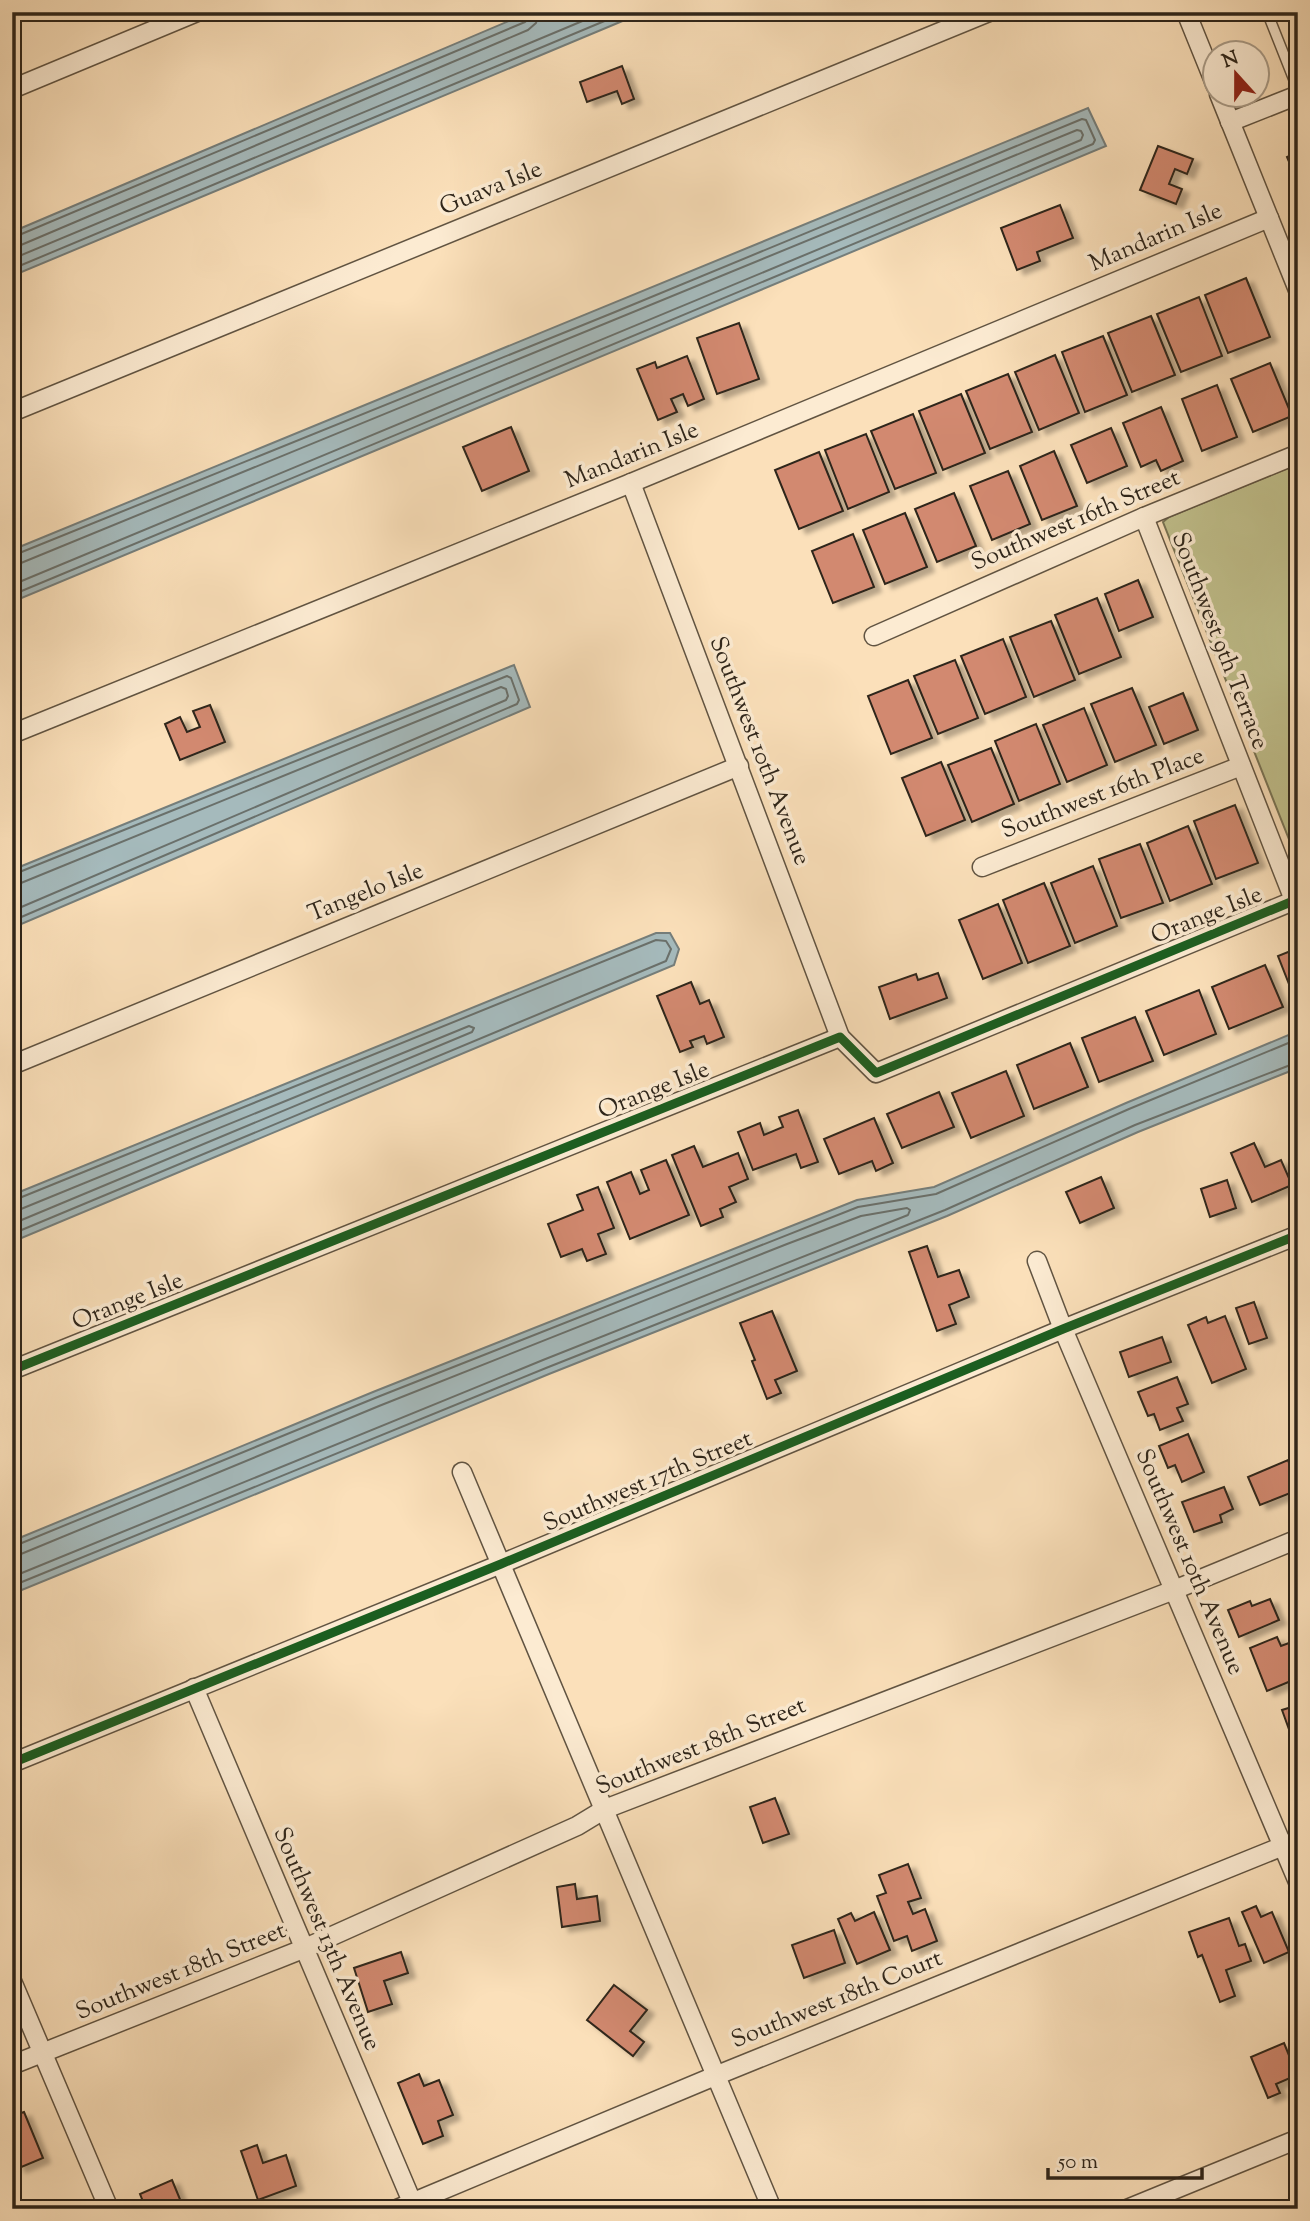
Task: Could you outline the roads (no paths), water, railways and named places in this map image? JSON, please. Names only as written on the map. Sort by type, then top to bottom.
[{"type":"street","points":[[12,89],[197,12]]},
{"type":"street","name":"Guava Isle","points":[[12,412],[989,12]]},
{"type":"street","points":[[1186,12],[1202,51]]},
{"type":"street","points":[[1230,122],[1298,95]]},
{"type":"street","points":[[1224,108],[1298,290]]},
{"type":"street","name":"Mandarin Isle","points":[[12,734],[631,484],[1269,218]]},
{"type":"street","name":"Southwest 16th Street","points":[[874,636],[1144,517],[1298,454]]},
{"type":"street","name":"Southwest 10th Avenue","points":[[631,484],[840,1037]]},
{"type":"street","name":"Southwest 9th Terrace","points":[[1144,517],[1296,900]]},
{"type":"street","name":"Tangelo Isle","points":[[12,1065],[738,766]]},
{"type":"street","name":"Southwest 16th Place","points":[[982,867],[1241,766]]},
{"type":"street","name":"Orange Isle","points":[[12,1370],[840,1037],[876,1073],[1296,900]]},
{"type":"street","name":"Southwest 17th Street","points":[[12,1763],[501,1564],[1063,1329],[1298,1235]]},
{"type":"street","name":"Southwest 10th Avenue","points":[[1037,1261],[1063,1329],[1174,1590],[1290,1843],[1298,1882]]},
{"type":"street","points":[[462,1472],[772,2209]]},
{"type":"street","name":"Southwest 18th Street","points":[[12,2065],[303,1949],[577,1826],[605,1809],[1174,1590],[1298,1539]]},
{"type":"street","name":"Southwest 13th Avenue","points":[[194,1688],[408,2207]]},
{"type":"street","name":"Southwest 18th Court","points":[[408,2207],[715,2076],[1290,1843]]},
{"type":"street","points":[[12,1981],[108,2209]]},
{"type":"street","points":[[1127,2209],[1298,2139]]},
{"type":"lane","points":[[1267,12],[1298,90]]},
{"type":"water","points":[[530,12],[644,12],[12,276],[12,232]]},
{"type":"water","points":[[1088,108],[1106,146],[12,602],[12,550]]},
{"type":"water","points":[[514,665],[530,707],[12,928],[12,870]]},
{"type":"water","points":[[656,933],[670,933],[679,949],[674,965],[12,1242],[12,1195]]},
{"type":"water","points":[[1298,1031],[1298,1068],[1138,1132],[947,1216],[549,1374],[12,1594],[12,1541],[373,1392],[857,1200],[934,1187]]}]
